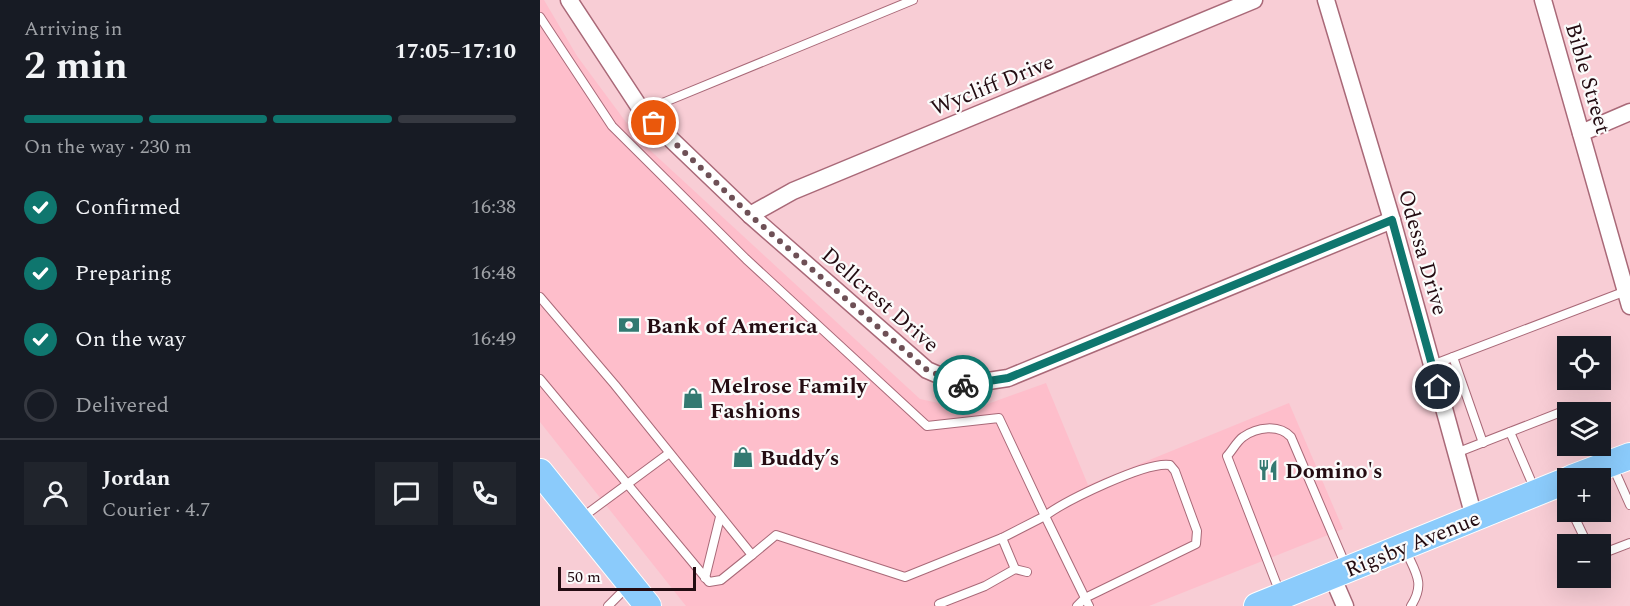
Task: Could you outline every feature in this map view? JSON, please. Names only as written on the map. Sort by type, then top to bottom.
[{"type":"main road","name":"Rigsby Avenue","points":[[1593,468],[1611,457]]},
{"type":"main road","points":[[540,472],[648,606]]},
{"type":"main road","name":"Rigsby Avenue","points":[[1257,606],[1283,601],[1340,573],[1404,546],[1557,488]]},
{"type":"street","name":"Wycliff Drive","points":[[750,215],[793,191],[1254,0]]},
{"type":"street","name":"Odessa Drive","points":[[1326,0],[1392,220],[1474,518]]},
{"type":"street","name":"Bible Street","points":[[1543,0],[1581,133],[1625,271],[1628,299]]},
{"type":"street","name":"Dellcrest Drive","points":[[572,1],[643,111],[750,215],[927,370],[962,386],[1008,378],[1392,220]]},
{"type":"street","points":[[1581,133],[1630,112]]},
{"type":"street","points":[[1340,573],[1345,606]]},
{"type":"lane","points":[[643,111],[913,0]]},
{"type":"lane","points":[[540,17],[612,126],[746,259],[927,426],[999,418],[1087,602]]},
{"type":"lane","points":[[540,297],[615,385],[668,454],[752,555]]},
{"type":"lane","points":[[1432,365],[1628,299]]},
{"type":"lane","points":[[1453,357],[1483,443]]},
{"type":"lane","points":[[540,378],[705,578],[714,583],[721,580],[776,535],[905,578],[1002,538],[1045,516],[1061,504],[1149,467],[1161,464],[1170,465],[1175,471],[1197,531],[1196,544],[1077,606]]},
{"type":"lane","points":[[1456,453],[1557,414]]},
{"type":"lane","points":[[1283,601],[1227,456],[1243,437],[1271,427],[1284,429],[1291,437],[1340,573]]},
{"type":"lane","points":[[1510,432],[1557,483]]},
{"type":"lane","points":[[580,519],[668,454]]},
{"type":"lane","points":[[1611,457],[1630,505]]},
{"type":"lane","points":[[705,578],[720,517]]},
{"type":"lane","points":[[1002,538],[1016,569]]},
{"type":"lane","points":[[1611,550],[1630,543]]},
{"type":"lane","points":[[1404,546],[1419,579],[1420,590],[1411,606]]},
{"type":"lane","points":[[940,606],[939,604],[985,586],[1016,569],[1027,572]]},
{"type":"lane","points":[[608,606],[631,584]]},
{"type":"shaded area","points":[[540,0],[544,0],[577,56],[640,141],[920,399],[971,410],[1046,383],[1088,485],[1289,403],[1343,529],[1149,606],[686,606],[540,422]]},
{"type":"way so far","points":[[654,123],[750,215],[927,370],[963,385]]},
{"type":"place","name":"Bank of America","points":[[629,325]]},
{"type":"place","name":"Melrose Family Fashions","points":[[693,398]]},
{"type":"place","name":"Buddy’s","points":[[743,457]]},
{"type":"place","name":"Domino's","points":[[1268,470]]},
{"type":"route","points":[[963,385],[1008,378],[1392,220],[1438,387]]}]
